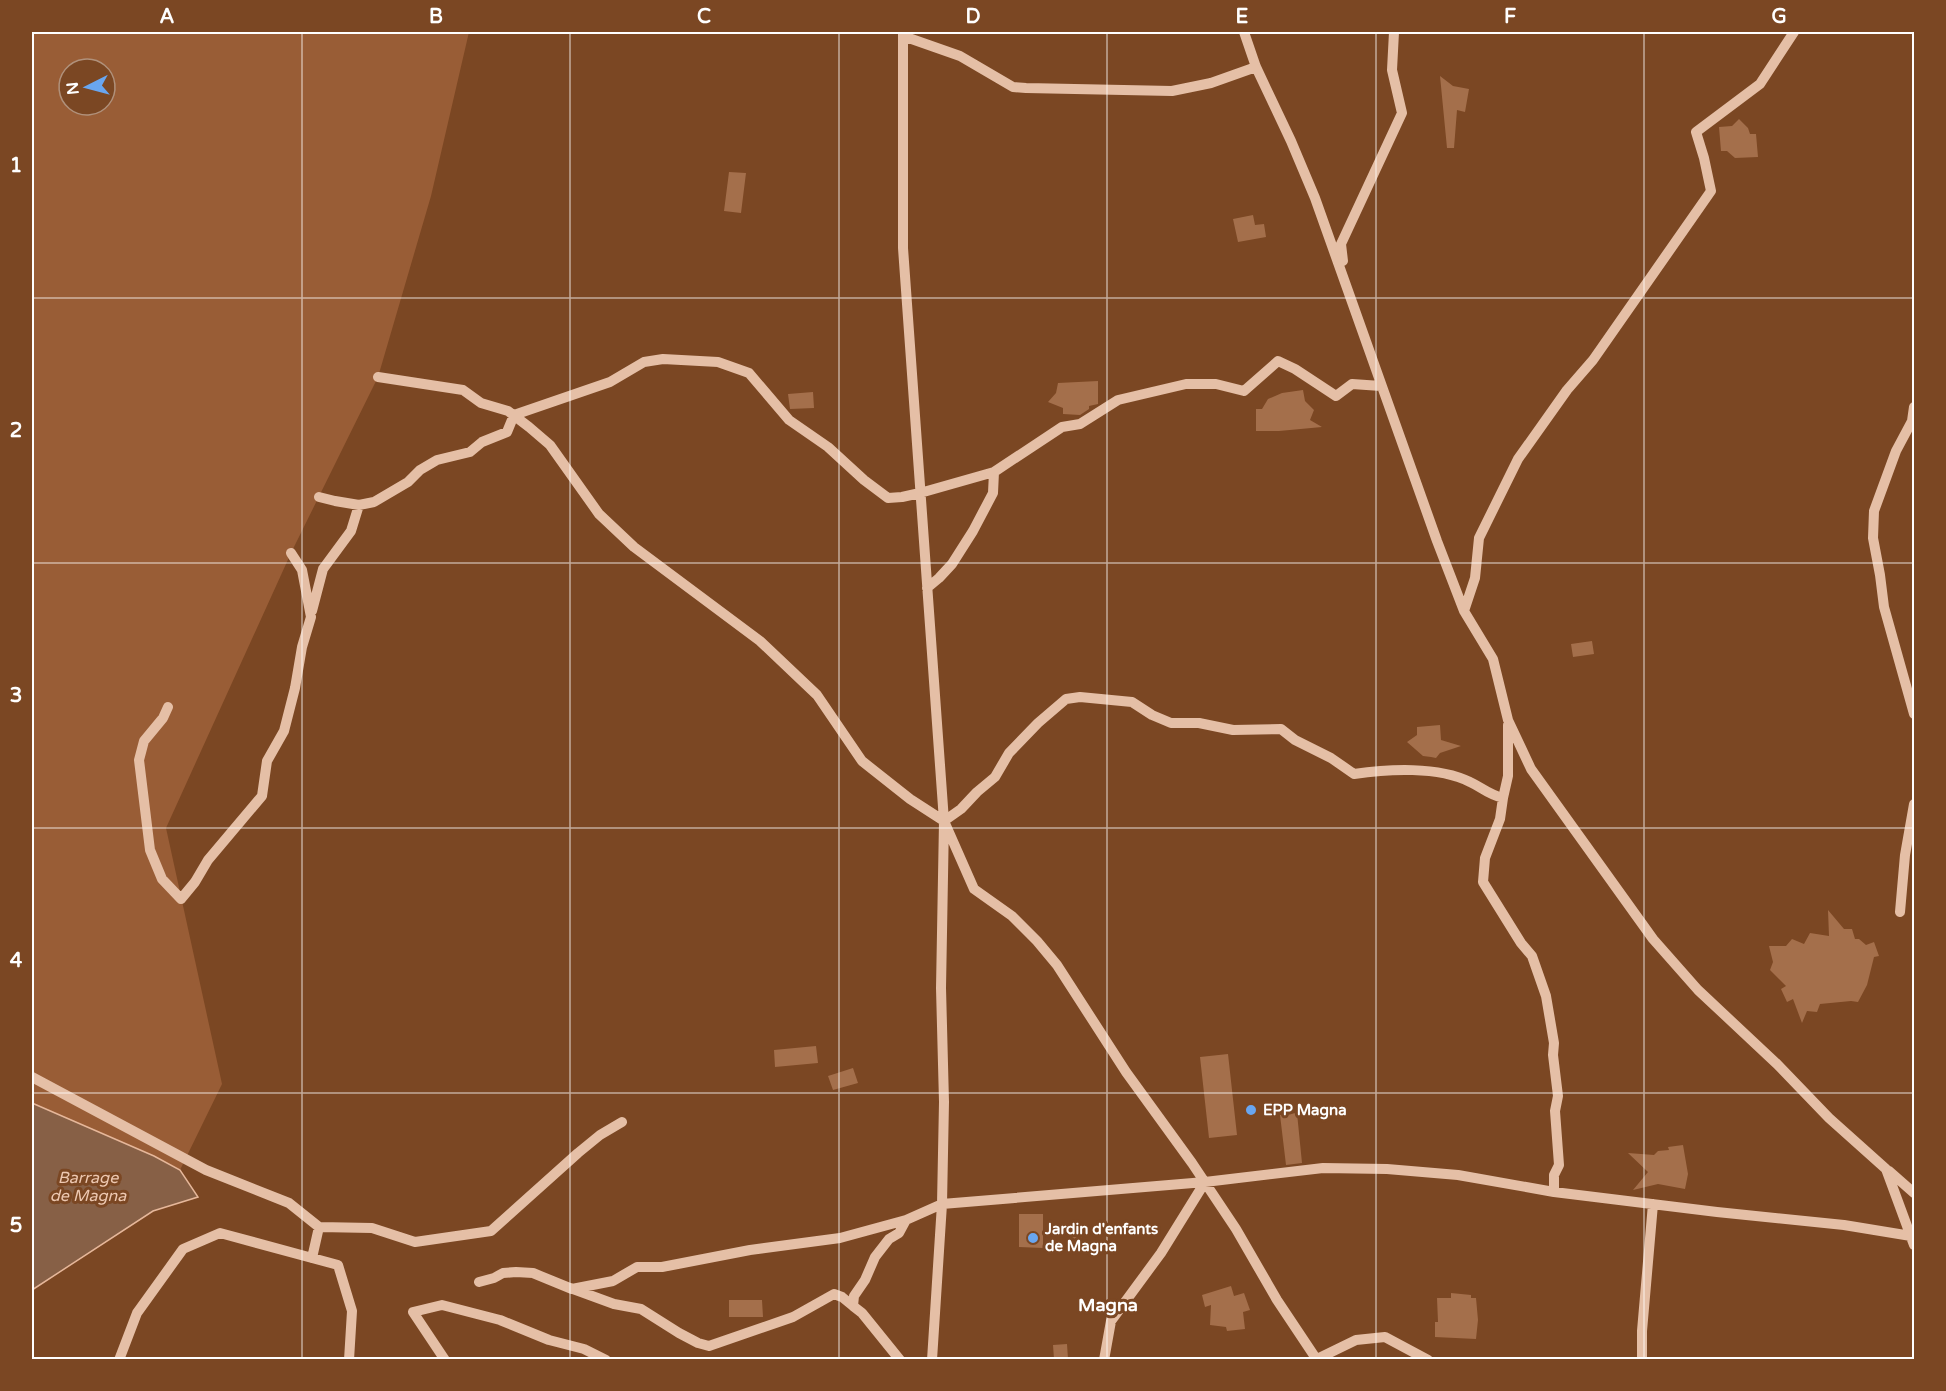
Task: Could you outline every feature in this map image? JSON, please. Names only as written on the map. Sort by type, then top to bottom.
[{"type":"street","points":[[1244,32],[1256,67],[1311,189],[1437,541],[1464,611],[1493,659],[1508,720],[1531,769],[1653,939],[1698,990],[1777,1064],[1828,1118],[1914,1193]]},
{"type":"street","points":[[1347,285],[1341,244],[1402,113],[1392,70],[1394,32]]},
{"type":"street","points":[[1464,611],[1475,578],[1479,538],[1518,459],[1567,390],[1593,360],[1711,191],[1696,132],[1760,84],[1794,32]]},
{"type":"street","points":[[932,1359],[942,1204],[944,1102],[941,988],[944,821],[903,248],[903,34],[960,56],[1013,87],[1172,91],[1211,84],[1256,67]]},
{"type":"street","points":[[319,497],[359,505],[374,502],[408,482],[437,460],[470,452],[482,442],[507,432],[514,415],[610,382],[644,362],[663,359],[718,362],[749,373],[789,420],[828,447],[864,480],[888,498],[920,493],[994,472],[1062,427],[1080,424],[1118,400],[1186,384],[1216,384],[1244,391],[1278,361],[1295,369],[1336,396],[1352,384],[1381,386]]},
{"type":"street","points":[[378,377],[463,390],[481,404],[508,411],[514,415],[550,445],[599,514],[634,547],[760,641],[817,694],[862,761],[910,799],[944,821],[974,889],[1012,916],[1057,965],[1126,1072],[1236,1229],[1277,1300],[1317,1359],[1356,1340],[1385,1337],[1428,1359]]},
{"type":"street","points":[[1914,407],[1912,421],[1896,451],[1874,511],[1873,538],[1884,608],[1914,714]]},
{"type":"street","points":[[927,588],[952,564],[973,531],[993,493],[994,472]]},
{"type":"street","points":[[168,706],[163,718],[144,741],[139,760],[150,850],[162,879],[181,899],[195,882],[208,860],[262,796],[267,761],[284,731],[302,647],[323,568],[351,531],[359,505]]},
{"type":"street","points":[[291,554],[302,570],[311,617]]},
{"type":"street","points":[[944,821],[995,777],[1009,753],[1038,723],[1066,699],[1080,697],[1132,702],[1152,716],[1171,723],[1199,723],[1233,730],[1281,729],[1295,740],[1331,758],[1354,774],[1441,772],[1470,782],[1488,794],[1503,798]]},
{"type":"street","points":[[1508,720],[1508,776],[1500,819],[1485,858],[1483,882],[1521,943],[1532,956],[1548,1005],[1554,1043],[1558,1096],[1555,1111],[1559,1165],[1554,1175],[1554,1192]]},
{"type":"street","points":[[1899,912],[1905,855],[1914,804]]},
{"type":"street","points":[[32,1077],[206,1170],[289,1203],[319,1227],[372,1228],[415,1242],[491,1231],[578,1154],[622,1122]]},
{"type":"street","points":[[572,1288],[613,1281],[637,1267],[662,1267],[750,1250],[824,1241],[906,1220],[942,1204],[1204,1182],[1323,1168],[1387,1169],[1458,1175],[1554,1192],[1844,1225],[1913,1240]]},
{"type":"street","points":[[1886,1169],[1913,1240]]},
{"type":"street","points":[[1104,1359],[1111,1321],[1161,1253],[1204,1182]]},
{"type":"street","points":[[1642,1359],[1644,1300],[1653,1204]]},
{"type":"street","points":[[853,1306],[854,1296],[865,1280],[875,1257],[889,1239],[899,1233],[906,1220]]},
{"type":"street","points":[[312,1258],[319,1227]]},
{"type":"street","points":[[119,1359],[137,1313],[183,1249],[220,1233],[338,1265],[352,1311],[349,1359]]},
{"type":"street","points":[[479,1282],[503,1274],[533,1273],[614,1304],[641,1309],[679,1333],[709,1346],[793,1317],[834,1294],[842,1297],[862,1313],[900,1359]]},
{"type":"street","points":[[445,1359],[413,1312],[442,1305],[500,1320],[549,1340],[584,1349],[606,1359]]},
{"type":"shaded area","points":[[32,32],[469,32],[431,196],[378,377],[291,553],[166,828],[222,1084],[180,1170],[154,1156],[32,1103]]},
{"type":"water","name":"Barrage de Magna","points":[[32,1103],[154,1156],[180,1170],[198,1197],[153,1211],[32,1290]]},
{"type":"building","points":[[1440,76],[1453,86],[1469,89],[1465,112],[1457,110],[1454,148],[1447,148]]},
{"type":"building","points":[[1739,119],[1748,128],[1750,134],[1756,134],[1758,157],[1735,158],[1727,151],[1721,151],[1719,127],[1732,126]]},
{"type":"building","points":[[729,172],[746,173],[741,213],[724,211]]},
{"type":"building","points":[[1253,215],[1255,225],[1264,224],[1266,237],[1238,242],[1233,219]]},
{"type":"building","points":[[1098,381],[1098,404],[1089,406],[1089,409],[1080,415],[1063,414],[1063,408],[1048,402],[1056,393],[1058,383]]},
{"type":"building","points":[[1303,390],[1305,401],[1314,410],[1310,420],[1322,427],[1256,431],[1256,409],[1262,409],[1268,399],[1282,393]]},
{"type":"building","points":[[813,392],[814,408],[790,409],[788,394]]},
{"type":"building","points":[[1592,641],[1594,654],[1573,657],[1571,644]]},
{"type":"building","points":[[1440,725],[1441,740],[1461,746],[1440,753],[1436,758],[1423,756],[1407,742],[1417,735],[1417,727]]},
{"type":"building","points":[[1828,910],[1844,929],[1852,929],[1855,939],[1859,939],[1866,945],[1874,942],[1879,956],[1874,957],[1867,985],[1858,1002],[1820,1004],[1817,1012],[1807,1011],[1802,1023],[1793,999],[1787,1002],[1781,989],[1786,986],[1770,970],[1773,962],[1769,946],[1786,946],[1792,939],[1804,944],[1810,933],[1829,936]]},
{"type":"building","points":[[816,1046],[818,1063],[775,1067],[774,1050]]},
{"type":"building","points":[[1228,1054],[1237,1135],[1209,1138],[1200,1057]]},
{"type":"building","points":[[853,1068],[858,1083],[833,1090],[828,1076]]},
{"type":"building","points":[[1297,1113],[1302,1163],[1286,1165],[1280,1115]]},
{"type":"building","points":[[1683,1145],[1688,1174],[1685,1189],[1658,1184],[1633,1190],[1648,1172],[1628,1153],[1654,1155],[1658,1151],[1669,1150],[1668,1147]]},
{"type":"building","points":[[1019,1214],[1043,1214],[1043,1248],[1019,1247]]},
{"type":"building","points":[[1077,1225],[1082,1227],[1084,1232],[1082,1237],[1077,1239],[1072,1237],[1070,1232],[1072,1227]]},
{"type":"building","points":[[1231,1286],[1234,1296],[1244,1293],[1250,1310],[1243,1312],[1245,1329],[1227,1331],[1226,1327],[1210,1325],[1211,1305],[1205,1307],[1202,1295]]},
{"type":"building","points":[[1451,1293],[1471,1295],[1471,1298],[1476,1298],[1478,1320],[1476,1339],[1435,1337],[1435,1322],[1438,1322],[1437,1298],[1451,1298]]},
{"type":"building","points":[[729,1300],[762,1300],[763,1317],[729,1317]]},
{"type":"building","points":[[1067,1344],[1068,1359],[1054,1359],[1053,1345]]},
{"type":"place","name":"EPP Magna","points":[[1251,1110]]},
{"type":"place","name":"Jardin d'enfants de Magna","points":[[1033,1238]]},
{"type":"district","name":"Magna","points":[[1108,1305]]}]
